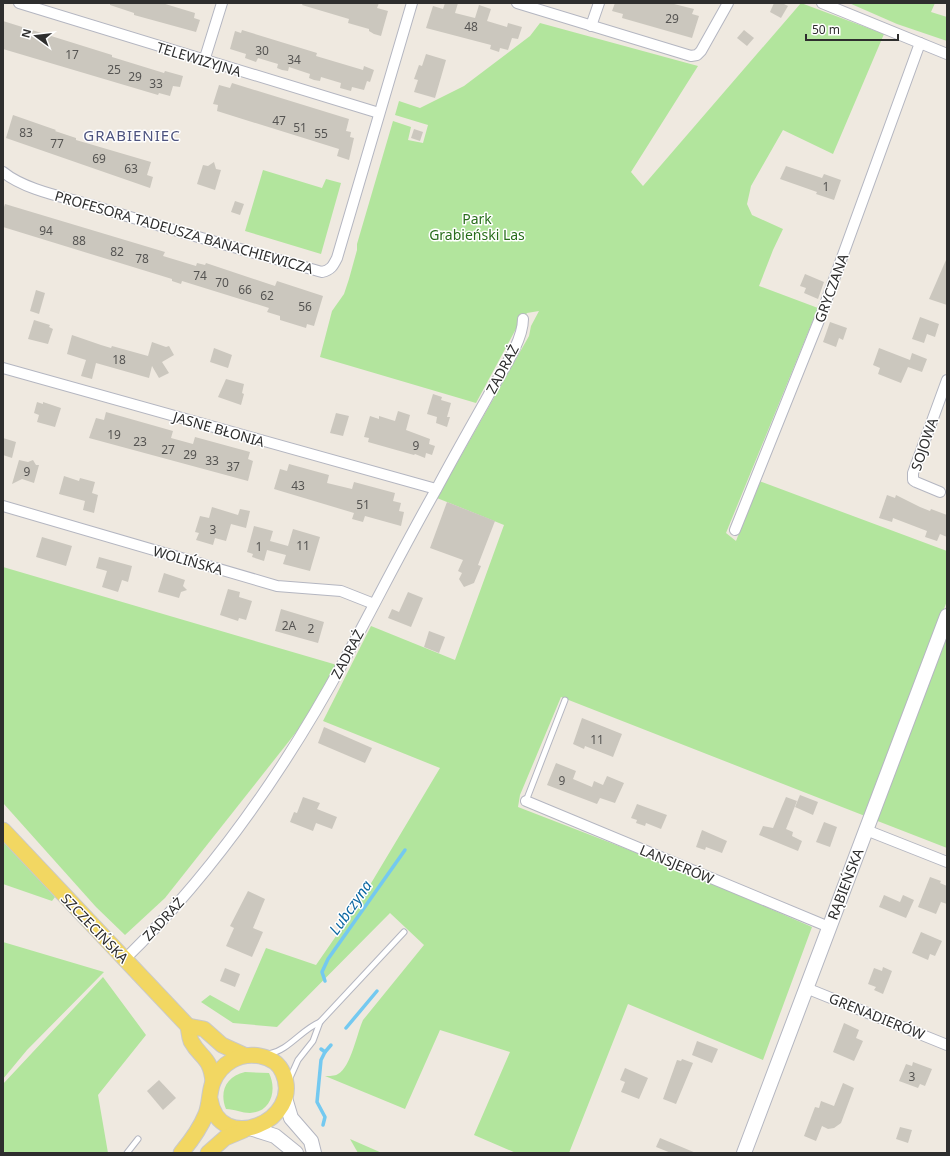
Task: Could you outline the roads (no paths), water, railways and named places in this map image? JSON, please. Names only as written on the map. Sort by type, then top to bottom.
[{"type":"main road","name":"SZCZECIŃSKA","points":[[3,830],[188,1026],[192,1042],[204,1055],[210,1066],[213,1081]]},
{"type":"main road","points":[[188,1026],[204,1029],[222,1045],[244,1055],[260,1056],[270,1059],[280,1067],[286,1082],[285,1094],[276,1113],[261,1126],[225,1138],[208,1153]]},
{"type":"main road","points":[[182,1153],[200,1128],[210,1099],[213,1081],[228,1063],[244,1055]]},
{"type":"main road","points":[[210,1099],[215,1116],[220,1121],[234,1128],[249,1130]]},
{"type":"street","name":"TELEWIZYJNA","points":[[19,3],[204,61],[379,113]]},
{"type":"street","points":[[204,61],[222,3]]},
{"type":"street","name":"PROFESORA TADEUSZA BANACHIEWICZA","points":[[3,172],[13,179],[34,188],[149,223],[322,272],[327,271],[333,266],[337,258],[412,3]]},
{"type":"street","points":[[517,3],[679,53],[694,56],[701,51],[728,3]]},
{"type":"street","points":[[591,26],[599,3]]},
{"type":"street","points":[[822,3],[947,54]]},
{"type":"street","name":"GRYCZANA","points":[[735,530],[820,318],[920,43]]},
{"type":"street","name":"ZADRAŻ","points":[[125,959],[156,928],[210,866],[265,789],[322,700],[504,367],[520,334],[522,319]]},
{"type":"street","name":"JASNE BŁONIA","points":[[3,368],[436,489]]},
{"type":"street","name":"SOJOWA","points":[[940,492],[913,480],[913,473],[947,380]]},
{"type":"street","name":"WOLIŃSKA","points":[[3,506],[277,586],[341,591],[374,604]]},
{"type":"street","name":"RĄBIEŃSKA","points":[[744,1153],[947,616]]},
{"type":"street","name":"LANSJERÓW","points":[[526,801],[829,927]]},
{"type":"street","points":[[866,830],[947,862]]},
{"type":"street","name":"GRENADIERÓW","points":[[806,988],[947,1045]]},
{"type":"street","points":[[285,1094],[291,1118],[311,1141],[314,1153]]},
{"type":"street","points":[[249,1130],[275,1136],[296,1153]]},
{"type":"lane","points":[[526,801],[565,700]]},
{"type":"lane","points":[[260,1056],[273,1054],[284,1049],[309,1027],[320,1022],[404,932]]},
{"type":"lane","points":[[285,1094],[294,1067],[313,1041],[320,1022]]},
{"type":"lane","points":[[127,1153],[138,1139]]},
{"type":"waterway","name":"Lubczyna","points":[[325,981],[322,972],[328,959],[405,850]]},
{"type":"waterway","points":[[346,1028],[377,991]]},
{"type":"waterway","points":[[325,1052],[331,1045]]},
{"type":"waterway","name":"Lubczyna","points":[[321,1049],[325,1052],[321,1060],[317,1102],[325,1117],[323,1125]]},
{"type":"district","name":"GRABIENIEC","points":[[132,135]]},
{"type":"park label","name":"Park Grabieński Las","points":[[477,226]]}]
